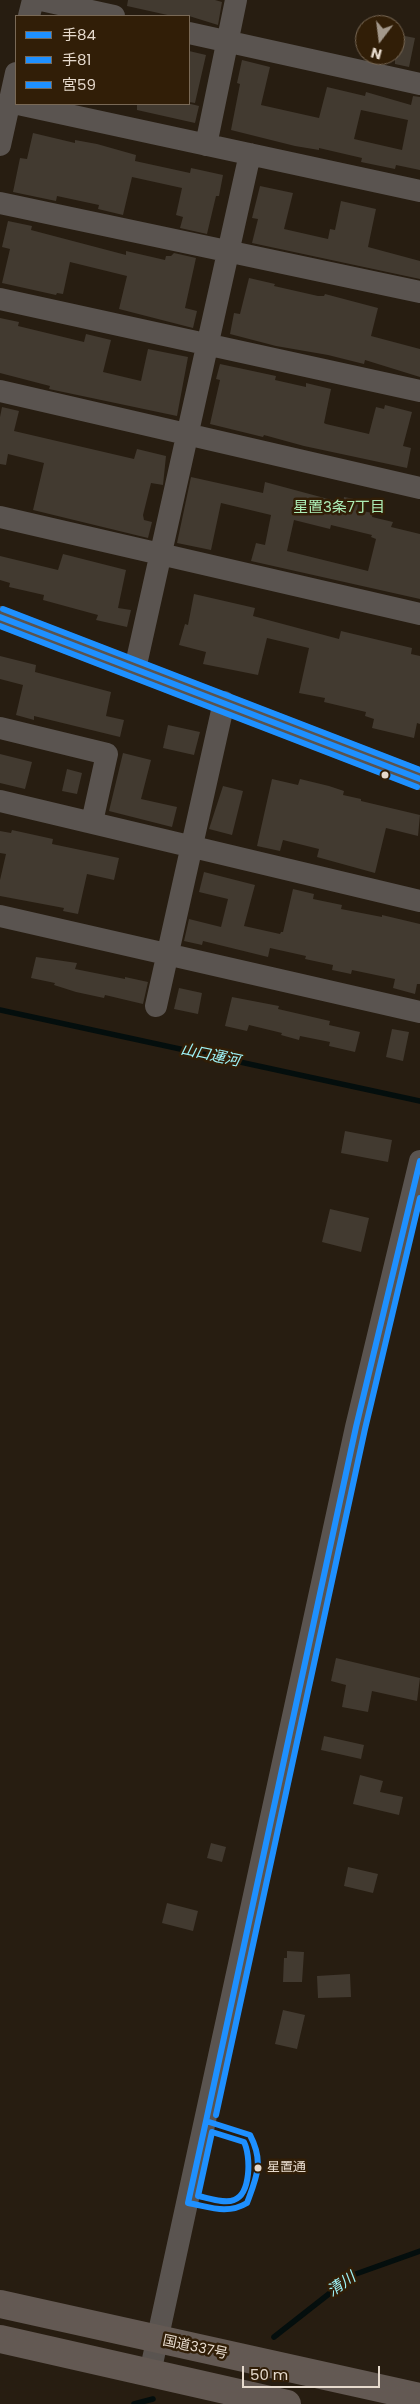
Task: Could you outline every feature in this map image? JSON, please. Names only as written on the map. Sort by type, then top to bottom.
[{"type":"highway","name":"国道337号","points":[[0,2304],[420,2397]]},
{"type":"highway","points":[[0,2339],[287,2404]]},
{"type":"street","points":[[29,15],[33,0]]},
{"type":"street","points":[[40,0],[109,15]]},
{"type":"street","points":[[206,145],[236,0]]},
{"type":"street","points":[[190,33],[420,84]]},
{"type":"street","points":[[0,145],[15,79]]},
{"type":"street","points":[[25,105],[420,191]]},
{"type":"street","points":[[136,669],[186,434],[250,154]]},
{"type":"street","points":[[0,203],[420,292]]},
{"type":"street","points":[[0,299],[420,390]]},
{"type":"street","points":[[0,391],[420,487]]},
{"type":"street","points":[[0,516],[162,552],[420,614]]},
{"type":"street","points":[[0,617],[420,779]]},
{"type":"street","points":[[156,1006],[224,702]]},
{"type":"street","points":[[0,728],[107,754],[92,822]]},
{"type":"street","points":[[0,801],[192,845],[420,901]]},
{"type":"street","points":[[0,916],[420,1012]]},
{"type":"street","points":[[150,2373],[356,1427],[420,1161]]},
{"type":"building","points":[[128,0],[215,0],[222,2],[218,25],[190,15],[168,15],[127,6]]},
{"type":"building","points":[[405,36],[415,38],[409,67],[400,65],[405,65]]},
{"type":"building","points":[[190,51],[206,55],[195,103],[190,102]]},
{"type":"building","points":[[242,60],[270,67],[261,105],[319,118],[327,87],[365,96],[366,92],[411,105],[413,96],[420,97],[420,170],[396,165],[395,169],[361,162],[362,158],[319,148],[319,150],[295,146],[231,130],[240,84],[237,83]],"holes":[[[361,110],[408,120],[402,150],[354,139]]]},
{"type":"building","points":[[191,104],[199,106],[195,123],[137,110],[137,105]]},
{"type":"building","points":[[33,133],[75,143],[75,140],[97,144],[136,155],[135,161],[190,173],[191,168],[223,175],[219,196],[216,196],[207,234],[180,228],[183,217],[176,215],[182,188],[132,177],[123,215],[98,209],[99,205],[57,196],[56,201],[13,192],[20,158],[27,159]]},
{"type":"building","points":[[260,186],[293,193],[284,229],[328,239],[330,229],[335,230],[341,201],[376,209],[368,247],[420,261],[420,279],[252,243],[258,219],[252,218]]},
{"type":"building","points":[[8,221],[32,226],[31,230],[126,255],[126,251],[165,260],[166,256],[171,256],[174,253],[196,258],[185,308],[197,311],[193,328],[119,309],[127,276],[70,262],[63,294],[57,293],[56,295],[2,283],[10,249],[2,247]]},
{"type":"building","points":[[249,278],[275,284],[274,286],[318,296],[324,296],[325,294],[378,308],[371,336],[420,349],[420,377],[365,360],[364,364],[328,355],[276,346],[230,334],[234,313],[240,314]]},
{"type":"building","points":[[0,318],[19,322],[18,326],[84,342],[86,334],[111,340],[103,372],[141,381],[148,349],[188,357],[177,416],[49,389],[50,386],[0,373]]},
{"type":"building","points":[[220,364],[276,376],[275,380],[306,387],[306,383],[331,389],[324,423],[326,424],[369,434],[376,407],[384,409],[385,405],[412,412],[403,446],[411,448],[407,468],[210,424],[220,380],[216,379]]},
{"type":"building","points":[[2,407],[19,411],[14,431],[134,459],[137,449],[166,456],[163,485],[151,483],[143,515],[144,520],[152,522],[148,538],[33,510],[44,463],[8,454],[6,465],[0,464],[0,417]]},
{"type":"building","points":[[191,477],[263,493],[265,482],[343,503],[344,497],[359,500],[357,510],[373,513],[372,517],[393,522],[391,527],[420,534],[420,599],[251,561],[256,543],[265,545],[271,515],[221,503],[211,550],[177,543]],"holes":[[[294,520],[330,529],[331,525],[372,535],[371,537],[376,539],[368,571],[287,551]]]},
{"type":"building","points":[[63,554],[126,570],[118,608],[131,610],[127,627],[96,620],[98,615],[43,600],[44,595],[9,587],[10,583],[0,580],[0,556],[58,570]]},
{"type":"building","points":[[194,594],[255,608],[253,616],[339,639],[341,631],[412,648],[411,654],[420,656],[420,724],[417,723],[414,738],[372,728],[374,719],[365,716],[366,712],[324,702],[325,698],[299,693],[309,648],[267,638],[258,675],[203,664],[206,652],[179,645],[185,624],[188,625]]},
{"type":"building","points":[[0,656],[36,665],[35,672],[111,692],[106,716],[124,720],[120,737],[34,716],[34,720],[16,715],[23,685],[0,679]]},
{"type":"building","points":[[168,725],[200,732],[194,755],[163,748]]},
{"type":"building","points":[[123,753],[151,760],[141,799],[177,807],[172,827],[109,811]]},
{"type":"building","points":[[0,754],[32,762],[25,789],[0,783]]},
{"type":"building","points":[[67,769],[82,773],[77,794],[62,791]]},
{"type":"building","points":[[272,779],[298,785],[300,779],[329,786],[344,791],[343,795],[361,799],[361,801],[420,815],[418,836],[386,828],[375,873],[317,857],[319,849],[283,840],[280,851],[257,846]]},
{"type":"building","points":[[223,786],[243,791],[232,835],[209,829]]},
{"type":"building","points":[[12,830],[53,839],[52,844],[119,858],[114,880],[87,874],[78,914],[63,911],[64,908],[0,896],[0,880],[6,854],[0,853],[0,831],[11,833]]},
{"type":"building","points":[[204,872],[255,885],[244,926],[280,934],[283,932],[293,889],[314,894],[313,899],[342,905],[341,909],[382,917],[382,915],[420,924],[420,984],[417,984],[415,994],[393,988],[395,979],[352,970],[351,974],[332,970],[333,965],[305,959],[306,956],[270,948],[268,957],[203,941],[202,945],[184,941],[189,919],[221,927],[228,899],[199,892]]},
{"type":"building","points":[[36,957],[77,963],[75,969],[148,982],[143,1004],[105,995],[104,998],[76,992],[54,985],[55,983],[31,978]]},
{"type":"building","points":[[179,988],[202,993],[198,1014],[174,1009]]},
{"type":"building","points":[[232,997],[279,1006],[278,1009],[330,1021],[329,1025],[360,1032],[355,1052],[329,1046],[330,1042],[300,1036],[299,1040],[281,1035],[282,1033],[249,1025],[247,1031],[225,1026]]},
{"type":"building","points":[[392,1029],[409,1032],[403,1061],[386,1057]]},
{"type":"building","points":[[345,1131],[392,1140],[388,1162],[341,1153]]},
{"type":"building","points":[[330,1209],[369,1218],[361,1252],[322,1242]]},
{"type":"building","points":[[336,1658],[420,1678],[417,1701],[372,1691],[368,1712],[342,1707],[346,1685],[331,1681]]},
{"type":"building","points":[[324,1736],[364,1745],[361,1759],[321,1750]]},
{"type":"building","points":[[360,1775],[383,1781],[380,1792],[403,1797],[399,1815],[353,1804]]},
{"type":"building","points":[[211,1843],[226,1847],[222,1862],[207,1858]]},
{"type":"building","points":[[348,1867],[378,1874],[373,1893],[344,1886]]},
{"type":"building","points":[[167,1903],[198,1911],[193,1931],[162,1923]]},
{"type":"building","points":[[287,1951],[304,1952],[302,1982],[283,1982],[284,1958],[287,1958]]},
{"type":"building","points":[[350,1974],[351,1997],[318,1998],[317,1976]]},
{"type":"building","points":[[283,2010],[305,2015],[297,2049],[275,2044]]},
{"type":"waterway","name":"山口運河","points":[[0,1010],[420,1101]]},
{"type":"waterway","name":"清川","points":[[274,2337],[353,2275],[420,2251]]},
{"type":"waterway","name":"清川","points":[[134,2404],[153,2399]]},
{"type":"transit line","name":"宮59","points":[[3,609],[420,770]]},
{"type":"transit line","name":"手84","points":[[0,617],[420,779]]},
{"type":"transit line","name":"手81","points":[[0,626],[417,787]]},
{"type":"transit line","name":"手84","points":[[206,2121],[356,1427],[420,1161]]},
{"type":"transit line","name":"手81","points":[[216,2115],[365,1429],[420,1198]]},
{"type":"transit line","name":"手84","points":[[206,2121],[250,2135],[254,2145],[258,2161],[256,2177],[247,2203],[240,2207],[218,2209],[188,2203],[206,2121]]},
{"type":"transit line","name":"手81","points":[[212,2132],[244,2142],[246,2148],[248,2156],[246,2183],[240,2196],[234,2200],[221,2201],[198,2196],[212,2132]]},
{"type":"place","name":"星置通","points":[[258,2168]]},
{"type":"district","name":"星置3条7丁目","points":[[339,508]]}]
